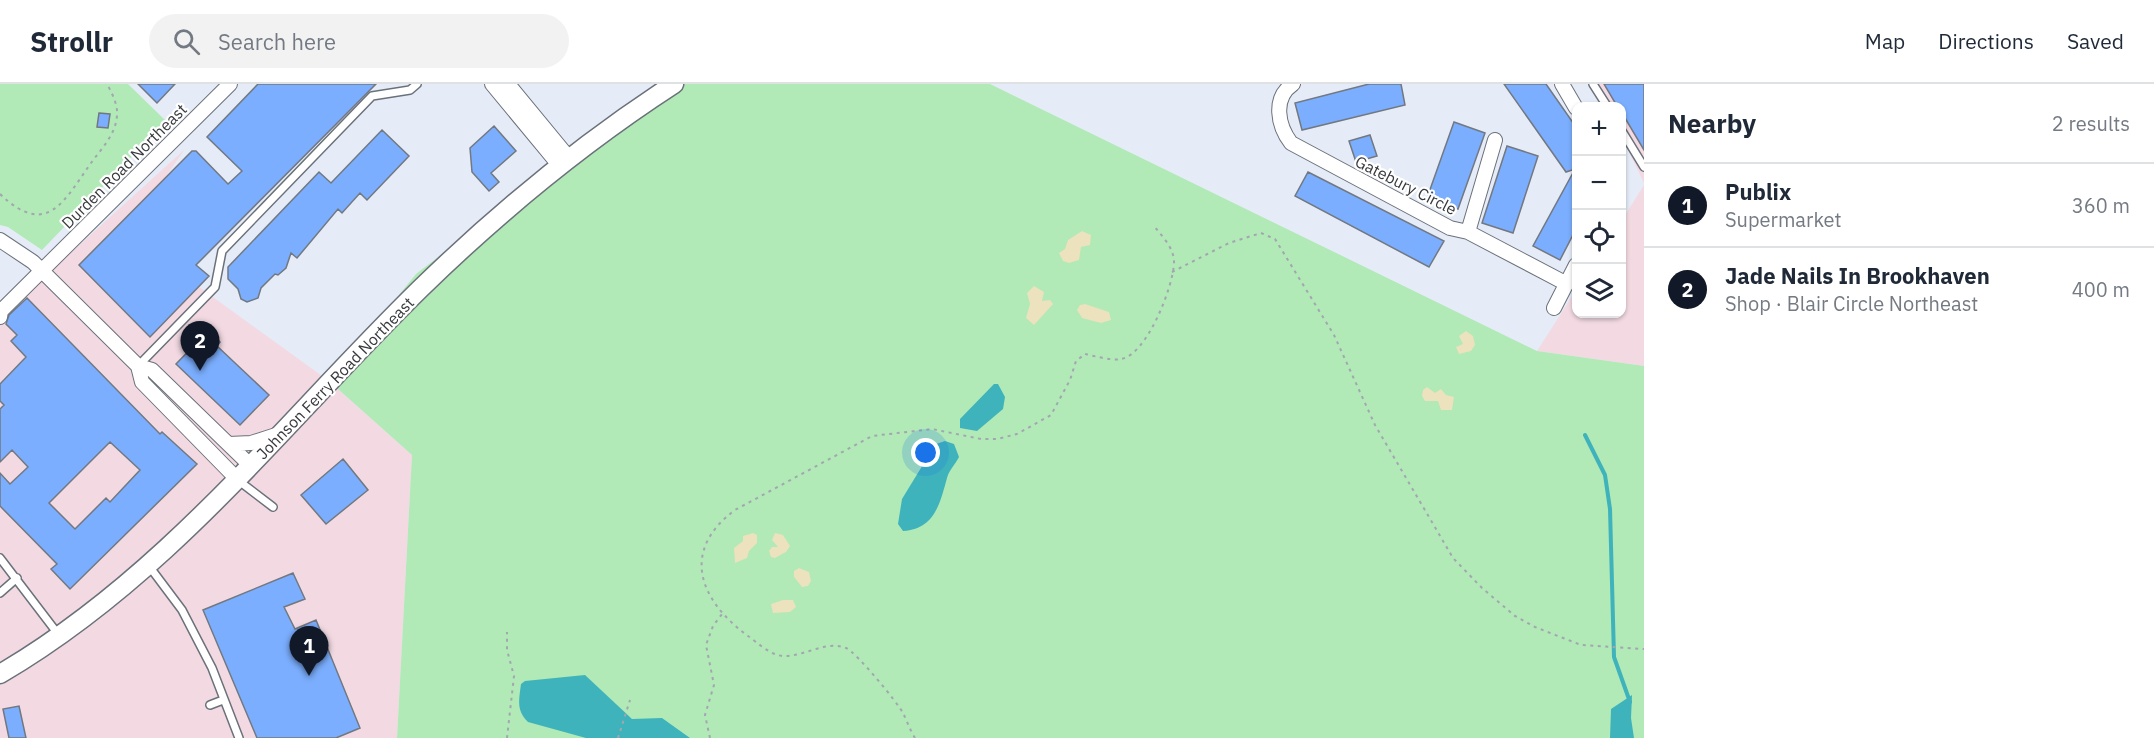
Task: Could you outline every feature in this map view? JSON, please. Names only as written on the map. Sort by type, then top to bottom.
[{"type":"main road","name":"Johnson Ferry Road Northeast","points":[[0,675],[60,636],[149,566],[284,432],[419,290],[564,161],[674,84]]},
{"type":"street","name":"Durden Road Northeast","points":[[0,317],[1,311],[230,84]]},
{"type":"street","points":[[492,84],[564,161]]},
{"type":"street","points":[[508,84],[564,161]]},
{"type":"street","name":"Gatebury Circle","points":[[1293,84],[1281,96],[1279,110],[1282,132],[1291,143],[1450,228],[1468,232],[1567,284]]},
{"type":"street","points":[[1562,84],[1572,102]]},
{"type":"street","points":[[1468,232],[1495,140]]},
{"type":"street","points":[[0,240],[33,262],[138,366],[152,370],[250,466]]},
{"type":"street","points":[[1554,308],[1572,273]]},
{"type":"street","points":[[138,366],[142,382],[237,479]]},
{"type":"street","points":[[229,444],[251,443],[284,432]]},
{"type":"lane","points":[[138,366],[215,287],[222,251],[372,96],[410,90],[417,84]]},
{"type":"lane","points":[[1593,84],[1604,102]]},
{"type":"lane","points":[[1626,137],[1644,167]]},
{"type":"lane","points":[[237,479],[273,507]]},
{"type":"lane","points":[[0,558],[60,636]]},
{"type":"lane","points":[[149,566],[182,610],[212,668],[239,738]]},
{"type":"lane","points":[[0,593],[17,578]]},
{"type":"lane","points":[[210,705],[223,700]]},
{"type":"path","points":[[0,194],[16,210],[25,214],[51,210],[66,201],[114,133],[118,113],[107,84]]},
{"type":"path","points":[[915,738],[903,712],[857,656],[847,649],[834,646],[783,656],[772,652],[722,614],[711,600],[702,577],[704,554],[709,535],[718,522],[735,510],[872,436],[932,429],[981,439],[997,439],[1017,434],[1051,415],[1076,362],[1085,354],[1121,360],[1132,355],[1149,338],[1174,261],[1169,244],[1154,226]]},
{"type":"path","points":[[1172,272],[1229,243],[1261,233],[1275,239],[1334,335],[1376,425],[1453,558],[1482,588],[1515,616],[1581,645],[1644,649]]},
{"type":"path","points":[[710,738],[705,715],[714,685],[706,645],[713,626],[722,614]]},
{"type":"path","points":[[507,632],[507,650],[514,676],[507,738]]},
{"type":"path","points":[[618,738],[630,700]]},
{"type":"shaded area","points":[[1595,84],[1644,84],[1644,183],[1626,146],[1626,102],[1604,102]]},
{"type":"shaded area","points":[[185,149],[126,234],[329,381],[412,455],[397,738],[0,738],[0,317]]},
{"type":"shaded area","points":[[1644,185],[1644,366],[1537,351],[1572,296],[1572,318],[1626,318],[1626,214]]},
{"type":"green space","points":[[0,84],[128,84],[166,121],[42,250],[8,227],[0,225]]},
{"type":"green space","points":[[664,84],[990,84],[1537,351],[1644,366],[1644,738],[397,738],[412,455],[329,381],[416,274]]},
{"type":"sand","points":[[1082,231],[1091,235],[1090,245],[1081,247],[1079,260],[1069,263],[1063,261],[1059,253],[1065,249],[1068,240]]},
{"type":"sand","points":[[1034,286],[1044,292],[1042,301],[1050,300],[1053,304],[1034,325],[1026,318],[1030,304],[1027,293]]},
{"type":"sand","points":[[1085,304],[1109,312],[1111,320],[1101,323],[1082,318],[1077,310],[1080,305]]},
{"type":"sand","points":[[1466,331],[1473,336],[1475,345],[1471,351],[1459,354],[1456,347],[1463,344],[1459,336]]},
{"type":"sand","points":[[1427,387],[1435,393],[1441,389],[1446,395],[1454,397],[1452,410],[1441,410],[1438,401],[1425,401],[1422,396],[1423,390]]},
{"type":"sand","points":[[753,533],[757,535],[757,543],[749,551],[747,558],[735,563],[734,548],[743,541],[743,536]]},
{"type":"sand","points":[[775,533],[783,535],[790,546],[786,552],[775,558],[771,557],[769,551],[772,547],[778,547],[772,540]]},
{"type":"sand","points":[[799,568],[809,572],[811,581],[808,586],[802,587],[794,577],[794,571]]},
{"type":"sand","points":[[793,600],[796,607],[790,612],[773,613],[771,604]]},
{"type":"water","points":[[994,384],[998,384],[1005,397],[1003,409],[977,431],[960,428],[960,419]]},
{"type":"water","points":[[945,441],[954,444],[959,457],[948,475],[942,497],[929,520],[914,529],[903,531],[898,524],[902,499],[924,463],[930,446]]},
{"type":"water","points":[[585,675],[632,719],[662,718],[690,738],[586,738],[528,722],[524,718],[519,700],[521,684],[525,681]]},
{"type":"water","points":[[1632,695],[1631,718],[1634,738],[1610,738],[1611,709]]},
{"type":"building","points":[[138,84],[175,84],[157,103]]},
{"type":"building","points":[[258,84],[376,84],[196,265],[209,276],[150,337],[79,265],[192,151],[196,151],[228,184],[242,171],[207,137]]},
{"type":"building","points":[[1369,84],[1401,84],[1405,105],[1302,130],[1295,103]]},
{"type":"building","points":[[1504,84],[1546,84],[1572,121],[1572,170],[1566,172]]},
{"type":"building","points":[[1604,84],[1644,84],[1644,150],[1626,120],[1626,102],[1615,102]]},
{"type":"building","points":[[99,113],[110,114],[108,128],[97,127]]},
{"type":"building","points":[[1454,122],[1485,133],[1458,209],[1427,198]]},
{"type":"building","points":[[494,126],[516,151],[491,173],[499,182],[489,191],[472,172],[470,148]]},
{"type":"building","points":[[382,130],[409,156],[367,200],[360,193],[342,213],[338,209],[297,258],[291,253],[286,268],[278,275],[275,274],[261,288],[258,298],[247,302],[241,299],[238,289],[228,279],[228,267],[319,172],[331,183]]},
{"type":"building","points":[[1370,135],[1377,156],[1356,162],[1349,141]]},
{"type":"building","points":[[1507,146],[1538,156],[1513,233],[1482,223]]},
{"type":"building","points":[[1308,172],[1444,241],[1429,267],[1295,196]]},
{"type":"building","points":[[1572,174],[1572,237],[1560,260],[1533,246]]},
{"type":"building","points":[[27,298],[160,434],[162,432],[197,464],[70,589],[51,569],[57,564],[0,506],[0,473],[10,484],[28,467],[12,450],[0,462],[0,409],[4,405],[0,401],[0,384],[26,357],[11,341],[17,335],[6,324],[9,315]],"holes":[[[110,442],[140,470],[110,502],[106,498],[75,529],[49,503]]]},
{"type":"building","points":[[208,331],[220,342],[217,346],[269,395],[240,425],[176,364]]},
{"type":"building","points":[[343,459],[368,490],[326,524],[301,495]]},
{"type":"building","points":[[293,573],[305,599],[284,607],[295,629],[316,620],[360,728],[336,738],[257,738],[203,610]]},
{"type":"building","points":[[19,706],[26,738],[9,738],[3,709]]},
{"type":"waterway","points":[[1585,435],[1605,475],[1610,509],[1614,657],[1630,702]]},
{"type":"place","name":"Jade Nails In Brookhaven","points":[[200,371]]},
{"type":"place","name":"Publix","points":[[309,676]]}]
